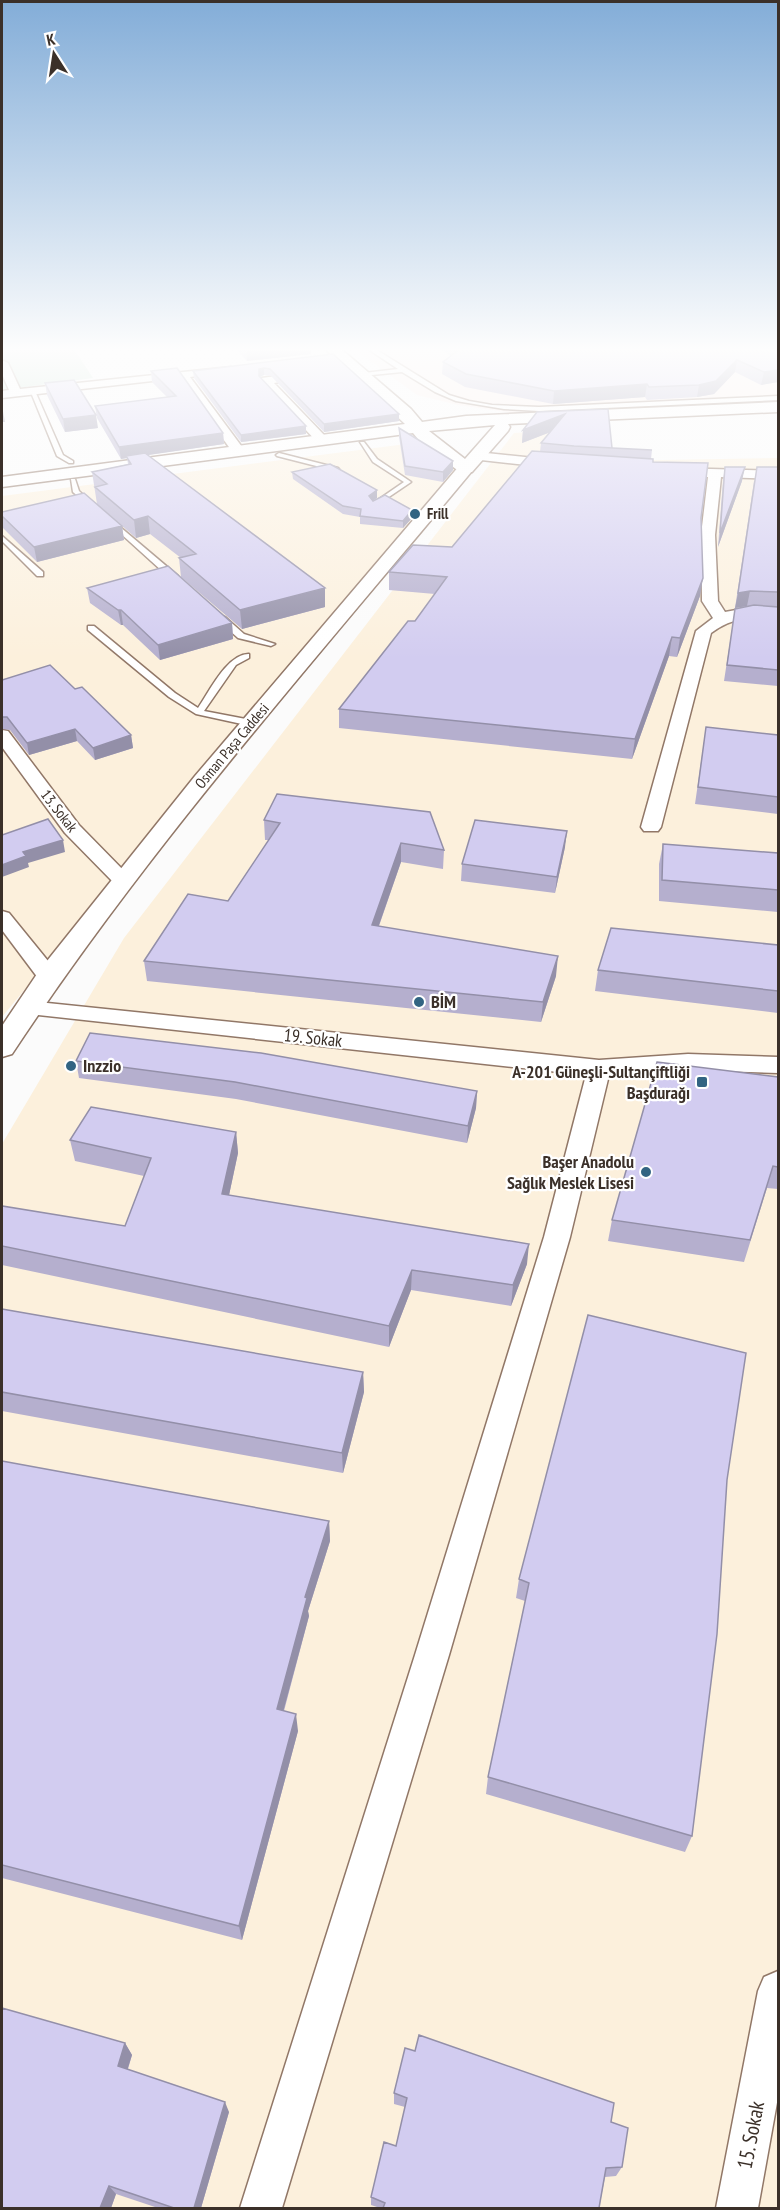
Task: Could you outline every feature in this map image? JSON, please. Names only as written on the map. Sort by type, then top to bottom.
[{"type":"main road","points":[[2,482],[230,452]]},
{"type":"main road","points":[[2,489],[299,452]]},
{"type":"main road","points":[[457,452],[472,462],[481,452]]},
{"type":"street","points":[[472,462],[573,466]]},
{"type":"street","name":"Osman Paşa Caddesi","points":[[2,1047],[49,977],[123,881],[251,723],[472,462]]},
{"type":"street","points":[[667,472],[778,476]]},
{"type":"street","points":[[715,474],[708,535],[710,601],[720,618]]},
{"type":"street","points":[[651,827],[704,631],[720,618],[739,613],[778,615]]},
{"type":"street","name":"13. Sokak","points":[[2,735],[72,829],[123,881]]},
{"type":"street","points":[[2,916],[49,977]]},
{"type":"street","name":"19. Sokak","points":[[28,1008],[599,1068],[657,1061],[748,1062],[778,1065]]},
{"type":"street","points":[[261,2208],[436,1643],[554,1248],[599,1068]]},
{"type":"street","name":"15. Sokak","points":[[737,2208],[778,1991]]},
{"type":"lane","points":[[58,452],[60,456],[71,462]]},
{"type":"lane","points":[[369,452],[376,461],[408,482],[374,505]]},
{"type":"lane","points":[[279,455],[336,469]]},
{"type":"lane","points":[[74,480],[76,492],[180,583]]},
{"type":"lane","points":[[2,538],[40,574]]},
{"type":"lane","points":[[215,613],[241,636],[272,644]]},
{"type":"lane","points":[[91,628],[172,695],[199,712],[251,723]]},
{"type":"lane","points":[[199,712],[233,663],[246,656]]},
{"type":"shaded area","points":[[343,452],[429,452],[456,468],[2,1017],[2,496]]},
{"type":"shaded area","points":[[499,452],[603,452],[603,461],[778,458],[778,2208],[2,2208],[2,1144],[124,938]]},
{"type":"building","points":[[403,452],[438,452],[453,461],[443,472],[405,466]]},
{"type":"building","points":[[531,452],[653,459],[653,462],[708,463],[701,518],[703,578],[680,638],[672,637],[635,739],[339,709],[408,621],[415,621],[447,577],[389,572],[413,545],[452,547]]},
{"type":"building","points":[[145,453],[325,588],[240,610],[179,558],[196,554],[148,516],[134,520],[95,487],[107,484],[92,472],[131,464],[126,456]]},
{"type":"building","points":[[330,464],[377,490],[369,496],[373,501],[385,495],[412,510],[403,521],[360,516],[361,509],[343,506],[292,472]]},
{"type":"building","points":[[725,467],[745,467],[720,533]]},
{"type":"building","points":[[757,467],[778,467],[778,592],[738,593]]},
{"type":"building","points":[[84,493],[122,526],[34,547],[2,516],[2,512]]},
{"type":"building","points":[[168,566],[232,623],[158,645],[121,610],[87,588]]},
{"type":"building","points":[[754,605],[778,607],[778,670],[727,665],[735,609]]},
{"type":"building","points":[[50,665],[75,689],[82,687],[131,735],[93,748],[75,729],[27,743],[7,717],[2,717],[2,680]]},
{"type":"building","points":[[706,727],[778,735],[778,797],[698,787]]},
{"type":"building","points":[[277,794],[430,812],[444,850],[401,843],[372,925],[558,956],[543,1002],[144,961],[188,894],[228,901],[280,823],[264,820]]},
{"type":"building","points":[[48,819],[63,840],[23,852],[26,856],[2,865],[2,835]]},
{"type":"building","points":[[475,820],[567,831],[557,877],[462,864]]},
{"type":"building","points":[[663,844],[778,853],[778,890],[662,880]]},
{"type":"building","points":[[611,928],[778,945],[778,991],[598,970]]},
{"type":"building","points":[[90,1033],[261,1053],[477,1091],[468,1126],[235,1082],[76,1061]]},
{"type":"building","points":[[657,1062],[778,1077],[778,1167],[773,1166],[750,1240],[612,1220]]},
{"type":"building","points":[[91,1107],[236,1132],[222,1194],[529,1244],[513,1285],[412,1270],[389,1326],[2,1246],[2,1206],[125,1226],[151,1158],[70,1140]]},
{"type":"building","points":[[2,1309],[363,1372],[342,1453],[2,1392]]},
{"type":"building","points":[[588,1315],[746,1353],[727,1480],[717,1634],[692,1836],[488,1777],[529,1583],[519,1579]]},
{"type":"building","points":[[2,1461],[329,1521],[305,1597],[307,1598],[277,1709],[296,1714],[239,1926],[2,1865]]},
{"type":"building","points":[[2,2008],[125,2043],[118,2066],[225,2102],[194,2208],[174,2208],[109,2186],[100,2208],[2,2208]]},
{"type":"building","points":[[419,2035],[614,2103],[611,2122],[628,2128],[622,2167],[606,2168],[599,2208],[383,2208],[385,2203],[371,2197],[384,2142],[396,2146],[407,2098],[394,2093],[405,2048],[415,2051]]},
{"type":"place","name":"Frill","points":[[415,514]]},
{"type":"place","name":"BİM","points":[[419,1002]]},
{"type":"place","name":"Inzzio","points":[[71,1066]]},
{"type":"place","name":"A-201 Güneşli-Sultançiftliği Başdurağı","points":[[702,1082]]},
{"type":"place","name":"Başer Anadolu Sağlık Meslek Lisesi","points":[[646,1172]]}]
